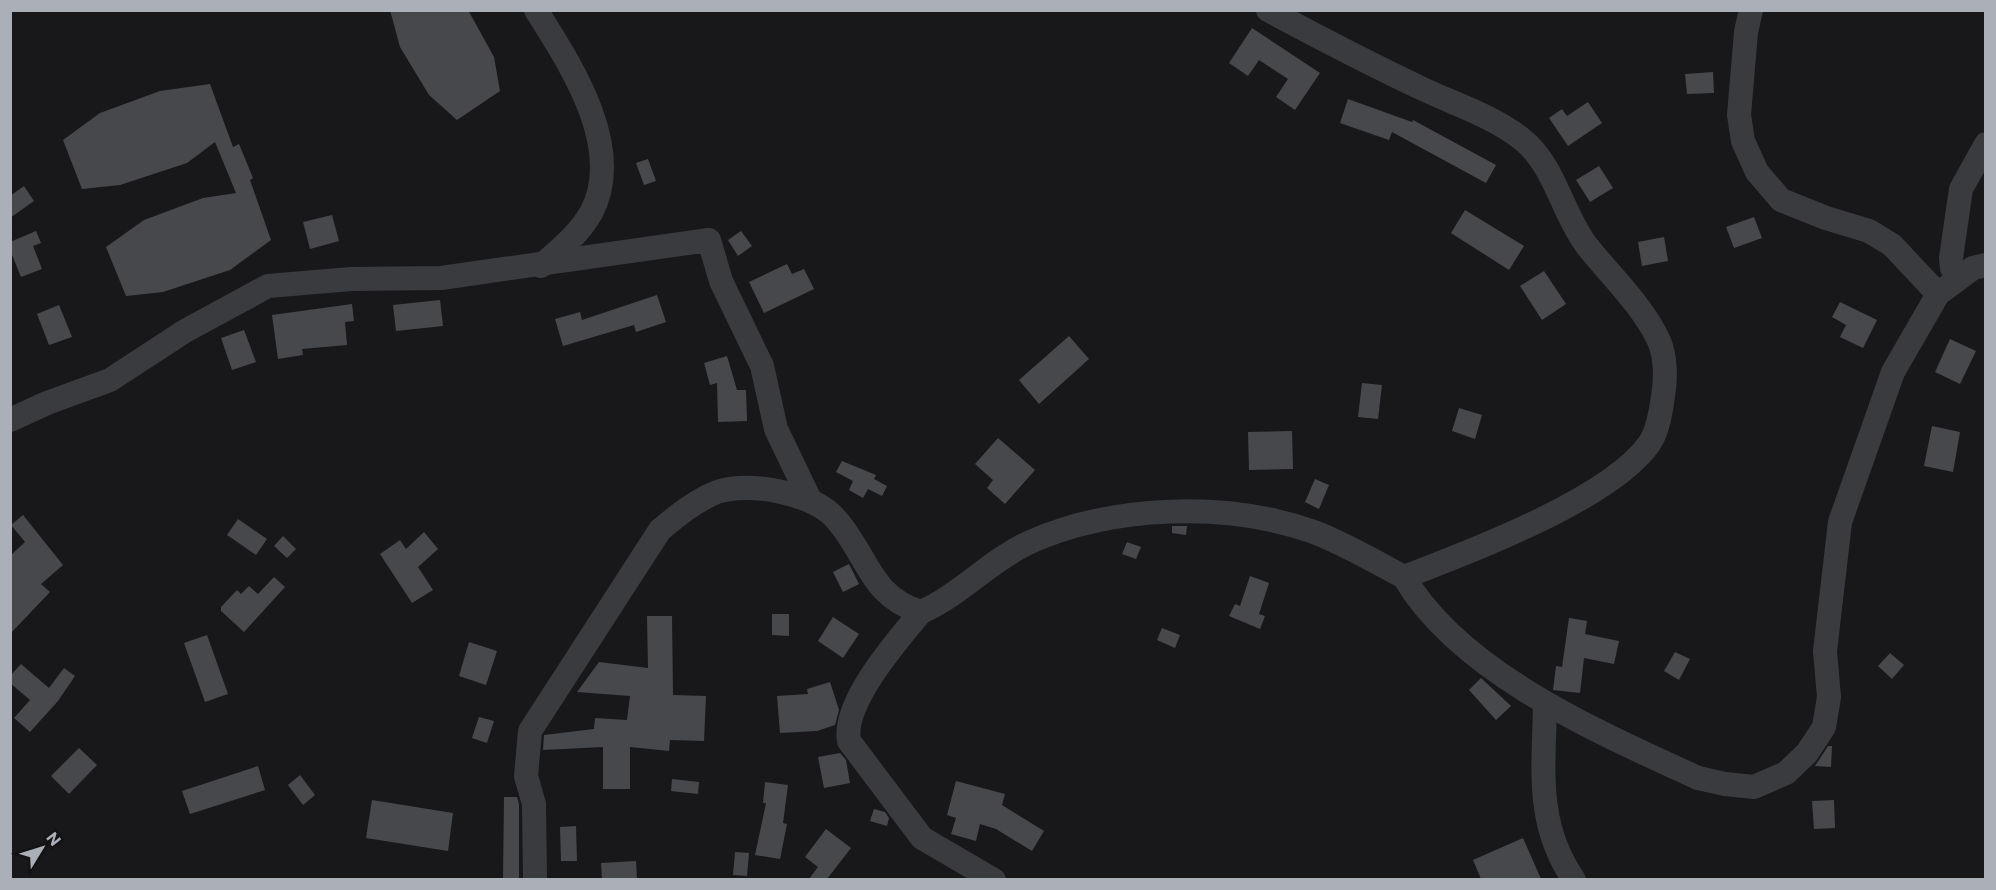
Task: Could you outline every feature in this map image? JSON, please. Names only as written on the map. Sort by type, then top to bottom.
[{"type":"street","points":[[536,10],[561,50],[596,123],[603,166],[592,212],[574,236],[541,266]]},
{"type":"street","points":[[1268,10],[1426,91],[1480,114],[1522,139],[1538,155],[1584,242],[1644,317],[1660,343],[1666,379],[1661,412],[1650,442],[1630,465],[1598,489],[1555,511],[1458,556],[1404,577]]},
{"type":"street","points":[[1751,10],[1746,32],[1739,116],[1743,141],[1757,172],[1781,200],[1826,218],[1869,231],[1892,245],[1938,294]]},
{"type":"street","points":[[1958,277],[1952,268],[1952,245],[1961,189],[1986,144]]},
{"type":"street","points":[[10,420],[110,380],[185,331],[268,286],[351,279],[441,278],[541,266],[709,240],[721,281],[762,366],[776,429],[810,500]]},
{"type":"street","points":[[994,879],[922,838],[849,741],[847,730],[877,668],[921,612],[938,605],[1026,544],[1114,515],[1146,512],[1233,516],[1292,525],[1336,542],[1404,577],[1419,603],[1448,632],[1545,704],[1698,778],[1754,787],[1786,772],[1807,753],[1824,727],[1829,697],[1825,651],[1840,522],[1893,372],[1938,294],[1958,277],[1973,268],[1986,265]]},
{"type":"street","points":[[535,879],[534,804],[526,776],[530,730],[660,530],[687,507],[719,492],[741,488],[777,491],[810,500],[833,516],[848,534],[881,589],[896,602],[921,612]]},
{"type":"street","points":[[1545,704],[1543,788],[1549,832],[1562,861],[1574,879]]},
{"type":"building","points":[[390,10],[468,10],[494,57],[500,91],[457,120],[429,95],[400,47]]},
{"type":"building","points":[[1252,28],[1320,73],[1295,110],[1276,97],[1288,79],[1259,60],[1248,76],[1229,63]]},
{"type":"building","points":[[1713,72],[1714,93],[1687,94],[1685,74]]},
{"type":"building","points":[[210,84],[233,147],[239,144],[253,178],[250,180],[271,240],[230,270],[163,292],[126,296],[106,247],[144,220],[203,198],[236,193],[215,142],[187,163],[120,185],[82,189],[63,140],[100,113],[160,91]]},
{"type":"building","points":[[1348,99],[1412,122],[1413,120],[1496,165],[1486,183],[1392,132],[1389,140],[1340,123]]},
{"type":"building","points":[[1588,102],[1602,123],[1568,146],[1549,118],[1562,109],[1567,116]]},
{"type":"building","points":[[648,159],[656,181],[644,185],[636,163]]},
{"type":"building","points":[[1599,166],[1613,188],[1590,202],[1576,180]]},
{"type":"building","points":[[24,186],[34,201],[10,218],[10,196]]},
{"type":"building","points":[[1465,210],[1524,246],[1509,270],[1451,233]]},
{"type":"building","points":[[332,215],[339,241],[310,249],[303,222]]},
{"type":"building","points":[[1754,217],[1762,238],[1734,248],[1726,227]]},
{"type":"building","points":[[36,231],[41,243],[33,246],[42,269],[21,277],[10,250],[10,242]]},
{"type":"building","points":[[741,231],[752,246],[738,256],[728,240]]},
{"type":"building","points":[[1664,237],[1668,261],[1642,266],[1638,242]]},
{"type":"building","points":[[787,264],[792,274],[804,269],[814,289],[764,313],[749,282]]},
{"type":"building","points":[[1544,271],[1566,304],[1542,320],[1520,286]]},
{"type":"building","points":[[657,295],[666,322],[636,332],[634,325],[563,346],[555,319],[580,312],[582,320]]},
{"type":"building","points":[[440,300],[443,326],[396,331],[393,305]]},
{"type":"building","points":[[1840,302],[1877,320],[1863,348],[1840,337],[1846,325],[1832,317]]},
{"type":"building","points":[[352,304],[354,321],[345,322],[347,345],[302,349],[303,355],[278,359],[272,315]]},
{"type":"building","points":[[59,305],[72,337],[49,345],[37,314]]},
{"type":"building","points":[[244,330],[256,362],[232,370],[221,338]]},
{"type":"building","points":[[1069,336],[1089,359],[1039,404],[1019,380]]},
{"type":"building","points":[[1950,339],[1976,351],[1960,384],[1935,372]]},
{"type":"building","points":[[727,356],[737,390],[746,390],[747,421],[718,422],[717,383],[710,385],[704,363]]},
{"type":"building","points":[[1362,383],[1382,385],[1378,419],[1358,417]]},
{"type":"building","points":[[1459,408],[1482,415],[1475,439],[1452,431]]},
{"type":"building","points":[[1932,426],[1960,432],[1953,472],[1924,466]]},
{"type":"building","points":[[1292,431],[1293,469],[1249,470],[1248,432]]},
{"type":"building","points":[[998,438],[1035,470],[1005,504],[987,488],[993,480],[975,464]]},
{"type":"building","points":[[842,461],[876,475],[874,479],[887,486],[882,496],[868,489],[863,498],[849,490],[853,481],[836,472]]},
{"type":"building","points":[[1315,479],[1329,485],[1319,509],[1305,502]]},
{"type":"building","points":[[23,515],[63,565],[41,584],[50,592],[10,634],[10,556],[25,542],[11,525]]},
{"type":"building","points":[[238,519],[267,539],[256,555],[227,535]]},
{"type":"building","points":[[1172,526],[1187,526],[1186,535],[1172,533]]},
{"type":"building","points":[[424,532],[438,549],[418,567],[433,590],[412,603],[380,554],[400,540],[406,549]]},
{"type":"building","points":[[283,536],[296,549],[287,558],[274,546]]},
{"type":"building","points":[[1127,542],[1141,547],[1136,559],[1122,554]]},
{"type":"building","points":[[849,564],[859,584],[843,592],[833,572]]},
{"type":"building","points":[[1250,576],[1269,583],[1259,614],[1265,616],[1260,629],[1229,616],[1235,604],[1240,606]]},
{"type":"building","points":[[274,577],[285,587],[244,632],[221,611],[221,607],[237,590],[241,594],[249,586],[258,594]]},
{"type":"building","points":[[772,614],[789,614],[789,636],[772,635]]},
{"type":"building","points":[[647,616],[672,616],[673,695],[706,696],[704,741],[670,740],[669,751],[630,747],[630,789],[603,789],[603,747],[543,750],[544,735],[594,729],[595,718],[627,720],[630,696],[577,692],[599,662],[648,668]]},
{"type":"building","points":[[833,617],[859,634],[843,658],[818,641]]},
{"type":"building","points":[[1569,618],[1587,621],[1585,634],[1619,641],[1614,664],[1584,658],[1580,693],[1553,690],[1556,666],[1562,667]]},
{"type":"building","points":[[1162,628],[1180,635],[1175,648],[1157,640]]},
{"type":"building","points":[[207,635],[228,694],[205,702],[184,643]]},
{"type":"building","points":[[469,642],[497,651],[486,685],[459,676]]},
{"type":"building","points":[[1675,652],[1690,659],[1679,680],[1664,671]]},
{"type":"building","points":[[1890,653],[1904,665],[1892,679],[1878,666]]},
{"type":"building","points":[[21,664],[49,688],[64,668],[75,676],[58,701],[30,732],[14,718],[30,700],[10,683],[10,676]]},
{"type":"building","points":[[1481,678],[1511,706],[1496,720],[1469,690]]},
{"type":"building","points":[[830,682],[839,710],[835,725],[817,731],[780,733],[777,696],[808,694],[807,689]]},
{"type":"building","points":[[479,717],[494,721],[487,743],[472,738]]},
{"type":"building","points":[[1828,746],[1832,746],[1831,767],[1815,766]]},
{"type":"building","points":[[79,748],[97,765],[69,794],[51,776]]},
{"type":"building","points":[[840,753],[846,760],[850,783],[824,788],[818,757]]},
{"type":"building","points":[[258,766],[265,790],[190,814],[182,791]]},
{"type":"building","points":[[300,775],[315,795],[303,805],[288,785]]},
{"type":"building","points":[[672,779],[699,782],[698,794],[671,791]]},
{"type":"building","points":[[956,781],[1005,794],[1002,805],[1044,831],[1032,851],[996,829],[980,824],[976,841],[951,834],[956,818],[947,815]]},
{"type":"building","points":[[765,782],[788,785],[783,823],[787,824],[780,859],[755,855],[766,803],[763,803]]},
{"type":"building","points":[[504,797],[517,797],[519,804],[519,879],[503,879]]},
{"type":"building","points":[[372,800],[453,813],[448,851],[366,838]]},
{"type":"building","points":[[1834,800],[1835,828],[1814,829],[1812,801]]},
{"type":"building","points":[[874,809],[885,812],[889,818],[887,826],[870,821]]},
{"type":"building","points":[[576,826],[577,861],[561,861],[560,827]]},
{"type":"building","points":[[826,829],[851,848],[827,879],[809,879],[818,867],[805,857]]},
{"type":"building","points":[[1523,838],[1541,879],[1481,879],[1473,860]]},
{"type":"building","points":[[735,852],[749,853],[747,876],[733,875]]},
{"type":"building","points":[[636,861],[637,879],[602,879],[601,863]]}]
